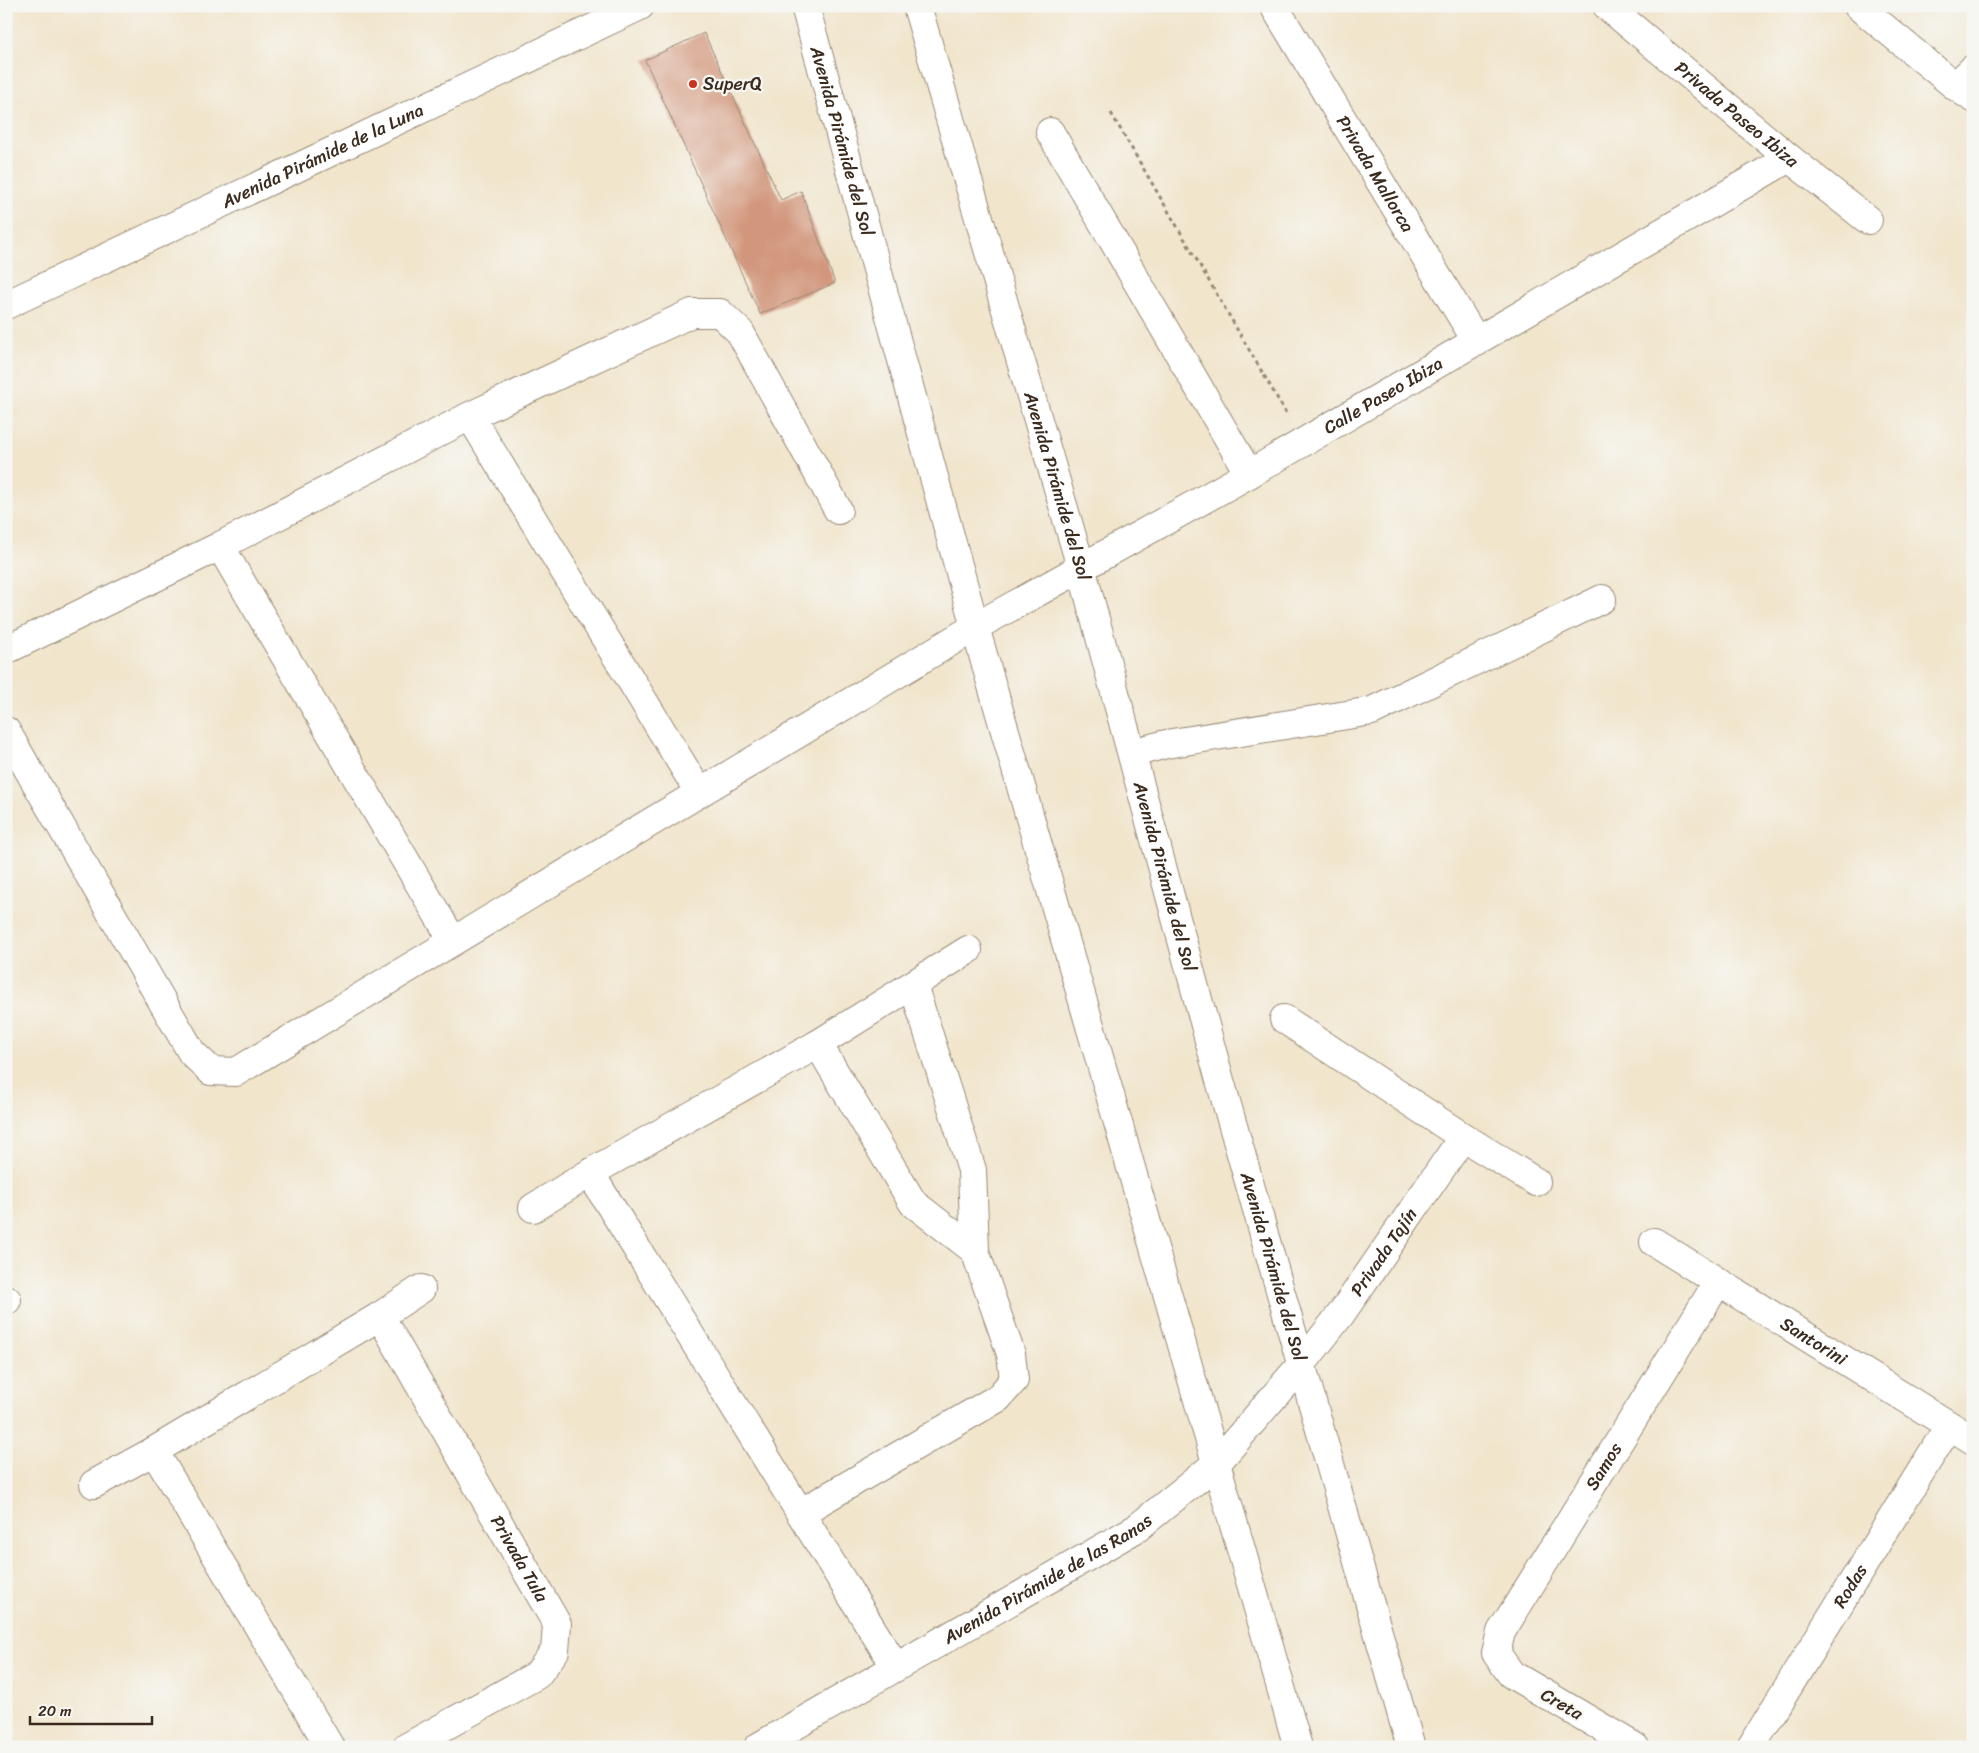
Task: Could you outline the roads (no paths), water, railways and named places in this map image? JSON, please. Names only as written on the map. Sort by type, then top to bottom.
[{"type":"street","name":"Avenida Pirámide de la Luna","points":[[6,306],[640,6]]},
{"type":"street","name":"Avenida Pirámide del Sol","points":[[918,6],[1081,567],[1133,753],[1219,1077],[1411,1747]]},
{"type":"street","name":"Privada Mallorca","points":[[1274,6],[1477,342]]},
{"type":"street","name":"Privada Paseo Ibiza","points":[[1607,6],[1789,158],[1868,220]]},
{"type":"street","points":[[1858,6],[1967,85]]},
{"type":"street","name":"Avenida Pirámide del Sol","points":[[812,12],[975,627],[1298,1747]]},
{"type":"street","points":[[1050,132],[1249,474]]},
{"type":"street","name":"Calle Paseo Ibiza","points":[[6,731],[192,1053],[211,1071],[236,1072],[975,627],[1249,474],[1789,158]]},
{"type":"street","points":[[6,650],[220,546],[470,416],[692,313],[720,313],[740,332],[838,510]]},
{"type":"street","points":[[470,416],[699,792]]},
{"type":"street","points":[[220,546],[453,941]]},
{"type":"street","points":[[1133,753],[1166,744],[1372,711],[1602,599]]},
{"type":"street","points":[[533,1208],[590,1173],[818,1044],[968,950]]},
{"type":"street","points":[[800,1513],[998,1398],[1014,1380],[1011,1354],[975,1251],[972,1170],[914,985]]},
{"type":"street","points":[[1284,1019],[1463,1137],[1536,1182]]},
{"type":"street","points":[[818,1044],[913,1203],[975,1251]]},
{"type":"street","name":"Privada Tajín","points":[[1301,1365],[1341,1314],[1463,1137]]},
{"type":"street","points":[[590,1173],[896,1666]]},
{"type":"street","name":"Santorini","points":[[1654,1242],[1973,1440]]},
{"type":"street","name":"Samos","points":[[1496,1654],[1501,1632],[1718,1282]]},
{"type":"street","points":[[94,1484],[154,1451],[380,1316],[421,1289]]},
{"type":"street","name":"Privada Tula","points":[[380,1316],[557,1624],[554,1651],[537,1675],[407,1747]]},
{"type":"street","name":"Avenida Pirámide de las Ranas","points":[[758,1747],[1137,1528],[1216,1464],[1301,1365]]},
{"type":"street","name":"Rodas","points":[[1751,1747],[1949,1426]]},
{"type":"street","points":[[154,1451],[330,1747]]},
{"type":"street","name":"Creta","points":[[1496,1654],[1512,1674],[1635,1747]]},
{"type":"place","name":"SuperQ","points":[[693,84]]}]
